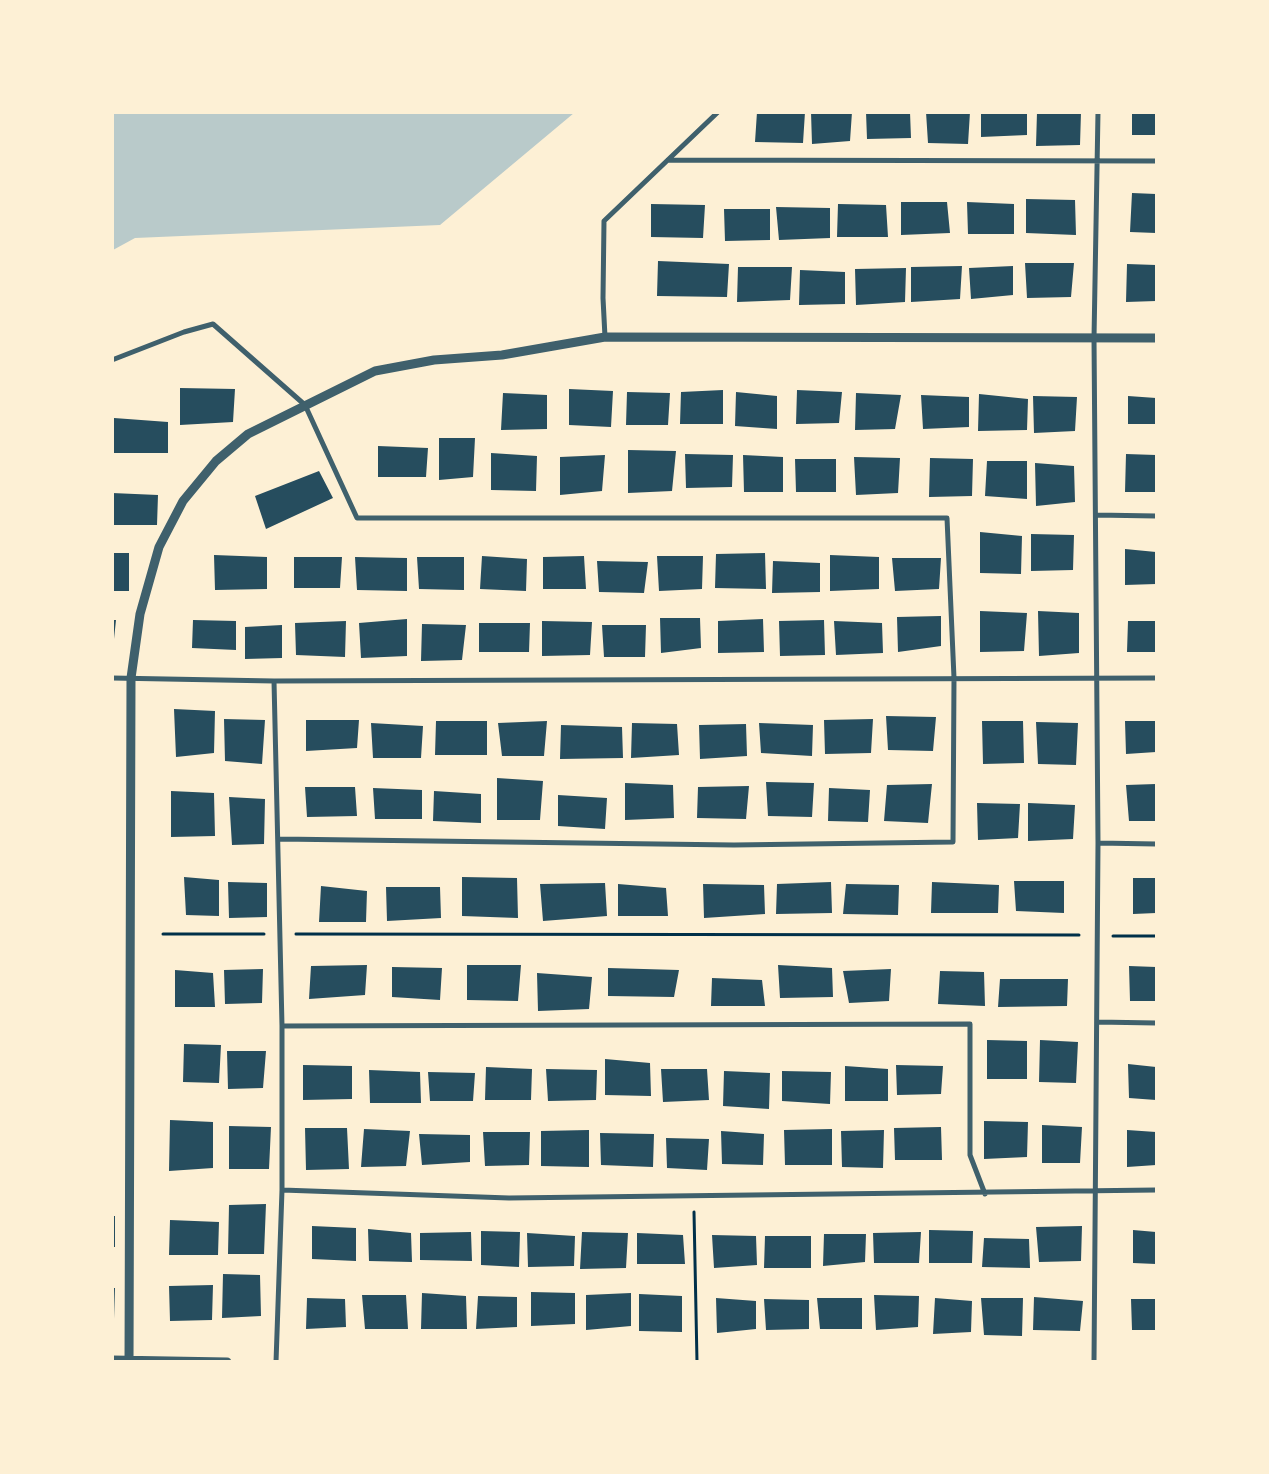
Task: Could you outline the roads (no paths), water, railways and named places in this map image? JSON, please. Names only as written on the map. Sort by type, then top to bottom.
[{"type":"street","points":[[605,337],[603,298],[604,221],[718,112]]},
{"type":"street","points":[[1094,1362],[1098,843],[1094,338],[1098,112]]},
{"type":"street","points":[[668,160],[1156,160]]},
{"type":"street","points":[[112,360],[184,332],[213,324],[305,405],[357,518],[947,518],[954,678],[954,842],[734,845],[278,839]]},
{"type":"street","points":[[129,1361],[130,678],[140,614],[159,547],[183,501],[216,461],[248,434],[375,371],[434,360],[502,355],[605,337],[1156,338]]},
{"type":"street","points":[[1096,515],[1156,516]]},
{"type":"street","points":[[112,678],[274,681],[1156,678]]},
{"type":"street","points":[[274,681],[282,1026],[282,1190],[276,1362]]},
{"type":"street","points":[[1098,843],[1156,844]]},
{"type":"street","points":[[1096,1022],[1156,1022]]},
{"type":"street","points":[[282,1026],[970,1024],[970,1155],[986,1194]]},
{"type":"street","points":[[282,1190],[509,1198],[986,1194],[1156,1190]]},
{"type":"street","points":[[112,1360],[227,1362]]}]
